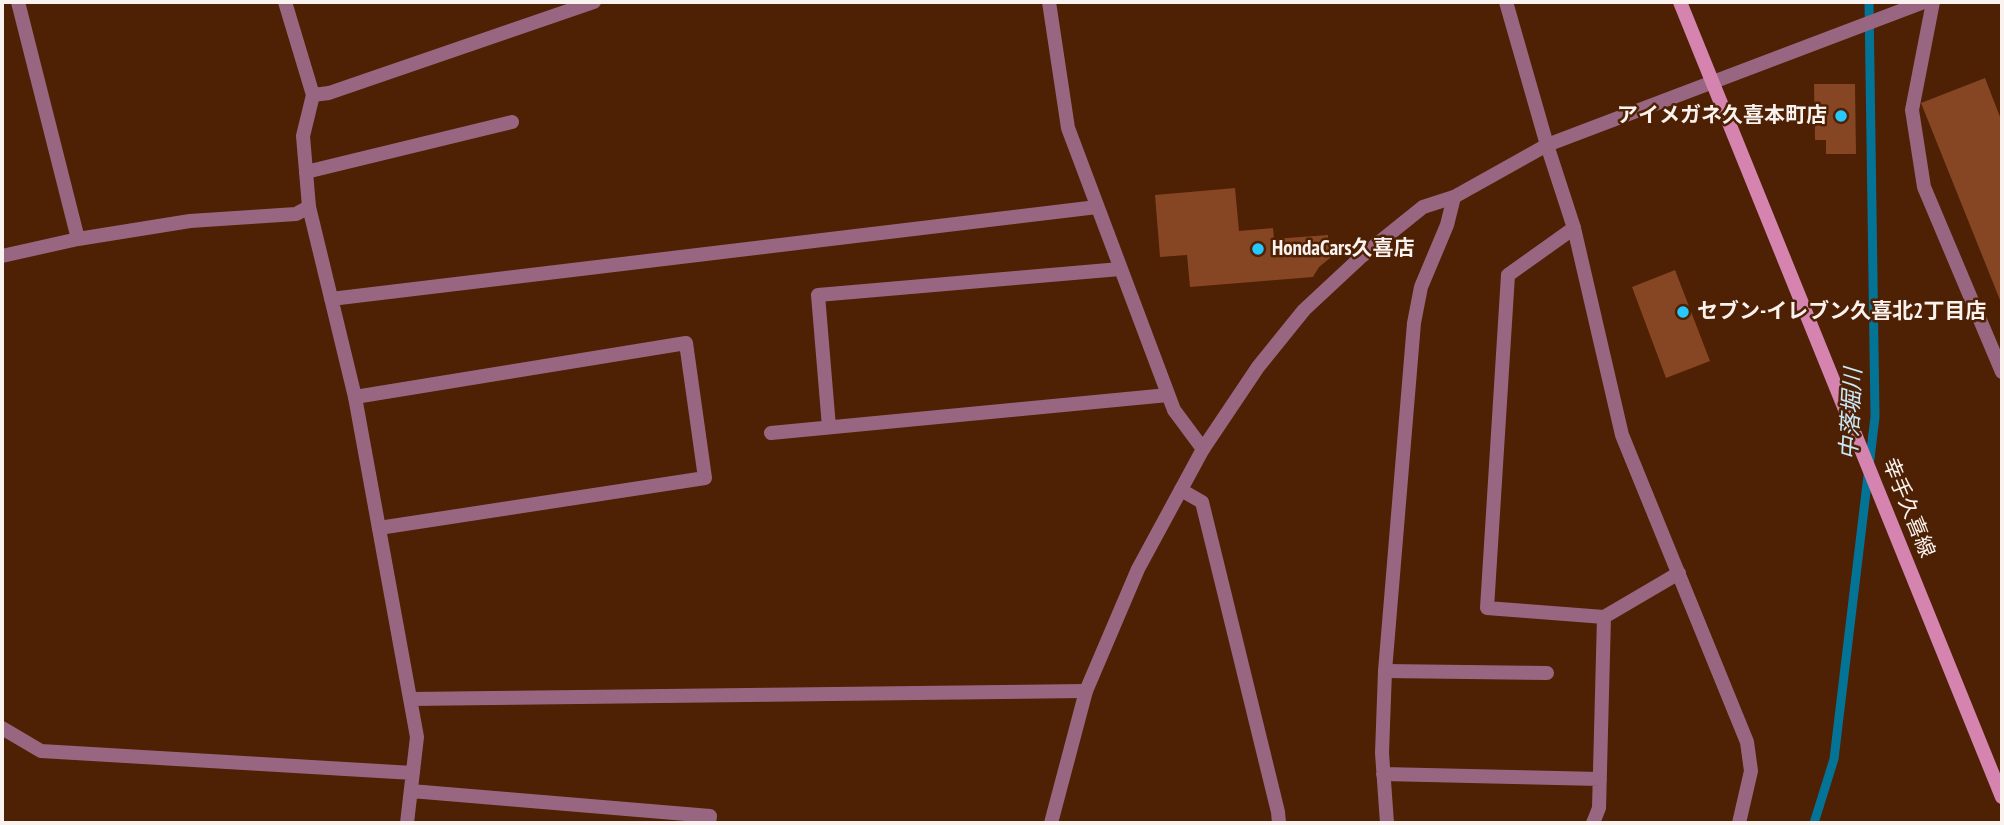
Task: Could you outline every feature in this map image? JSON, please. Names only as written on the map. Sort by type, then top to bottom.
[{"type":"main road","name":"幸手久喜線","points":[[1680,2],[2002,797]]},
{"type":"street","points":[[18,2],[78,239]]},
{"type":"street","points":[[285,2],[313,95],[303,136],[309,206],[355,397],[417,737],[407,823]]},
{"type":"street","points":[[313,95],[329,93],[594,2]]},
{"type":"street","points":[[1049,2],[1068,128],[1174,410],[1203,449]]},
{"type":"street","points":[[1506,2],[1574,228],[1622,435],[1747,742],[1751,771],[1739,823]]},
{"type":"street","points":[[1051,823],[1086,691],[1138,569],[1203,449],[1258,367],[1304,310],[1362,256],[1423,207],[1454,197],[1547,145],[1901,6],[1924,2]]},
{"type":"street","points":[[1933,2],[1912,110],[1924,187],[2002,372]]},
{"type":"street","points":[[306,172],[512,122]]},
{"type":"street","points":[[1387,823],[1382,753],[1385,671],[1414,323],[1421,286],[1447,225],[1454,197]]},
{"type":"street","points":[[2,256],[78,239],[190,221],[296,214],[309,206]]},
{"type":"street","points":[[331,299],[1097,207]]},
{"type":"street","points":[[1574,228],[1508,275],[1487,608],[1604,617],[1679,573]]},
{"type":"street","points":[[829,427],[818,295],[1120,269]]},
{"type":"street","points":[[355,397],[686,342],[705,478],[379,528]]},
{"type":"street","points":[[771,433],[1168,395]]},
{"type":"street","points":[[1181,490],[1202,502],[1279,823]]},
{"type":"street","points":[[1592,823],[1600,808],[1604,617]]},
{"type":"street","points":[[1385,671],[1547,673]]},
{"type":"street","points":[[410,699],[1086,691]]},
{"type":"street","points":[[2,728],[41,751],[413,773]]},
{"type":"street","points":[[1383,774],[1600,779]]},
{"type":"street","points":[[411,791],[710,816],[709,823]]},
{"type":"building","points":[[1985,78],[2002,122],[2002,305],[1921,103]]},
{"type":"building","points":[[1814,84],[1855,84],[1856,154],[1826,154],[1826,140],[1815,140]]},
{"type":"building","points":[[1235,188],[1239,231],[1273,228],[1274,239],[1328,235],[1330,258],[1319,267],[1313,277],[1190,287],[1187,255],[1160,257],[1155,195]]},
{"type":"building","points":[[1675,270],[1710,361],[1666,378],[1632,287]]},
{"type":"waterway","name":"中落堀川","points":[[1814,823],[1834,759],[1875,417],[1869,2]]},
{"type":"place","name":"アイメガネ久喜本町店","points":[[1841,116]]},
{"type":"place","name":"HondaCars久喜店","points":[[1258,249]]},
{"type":"place","name":"セブン-イレブン久喜北2丁目店","points":[[1683,312]]}]
